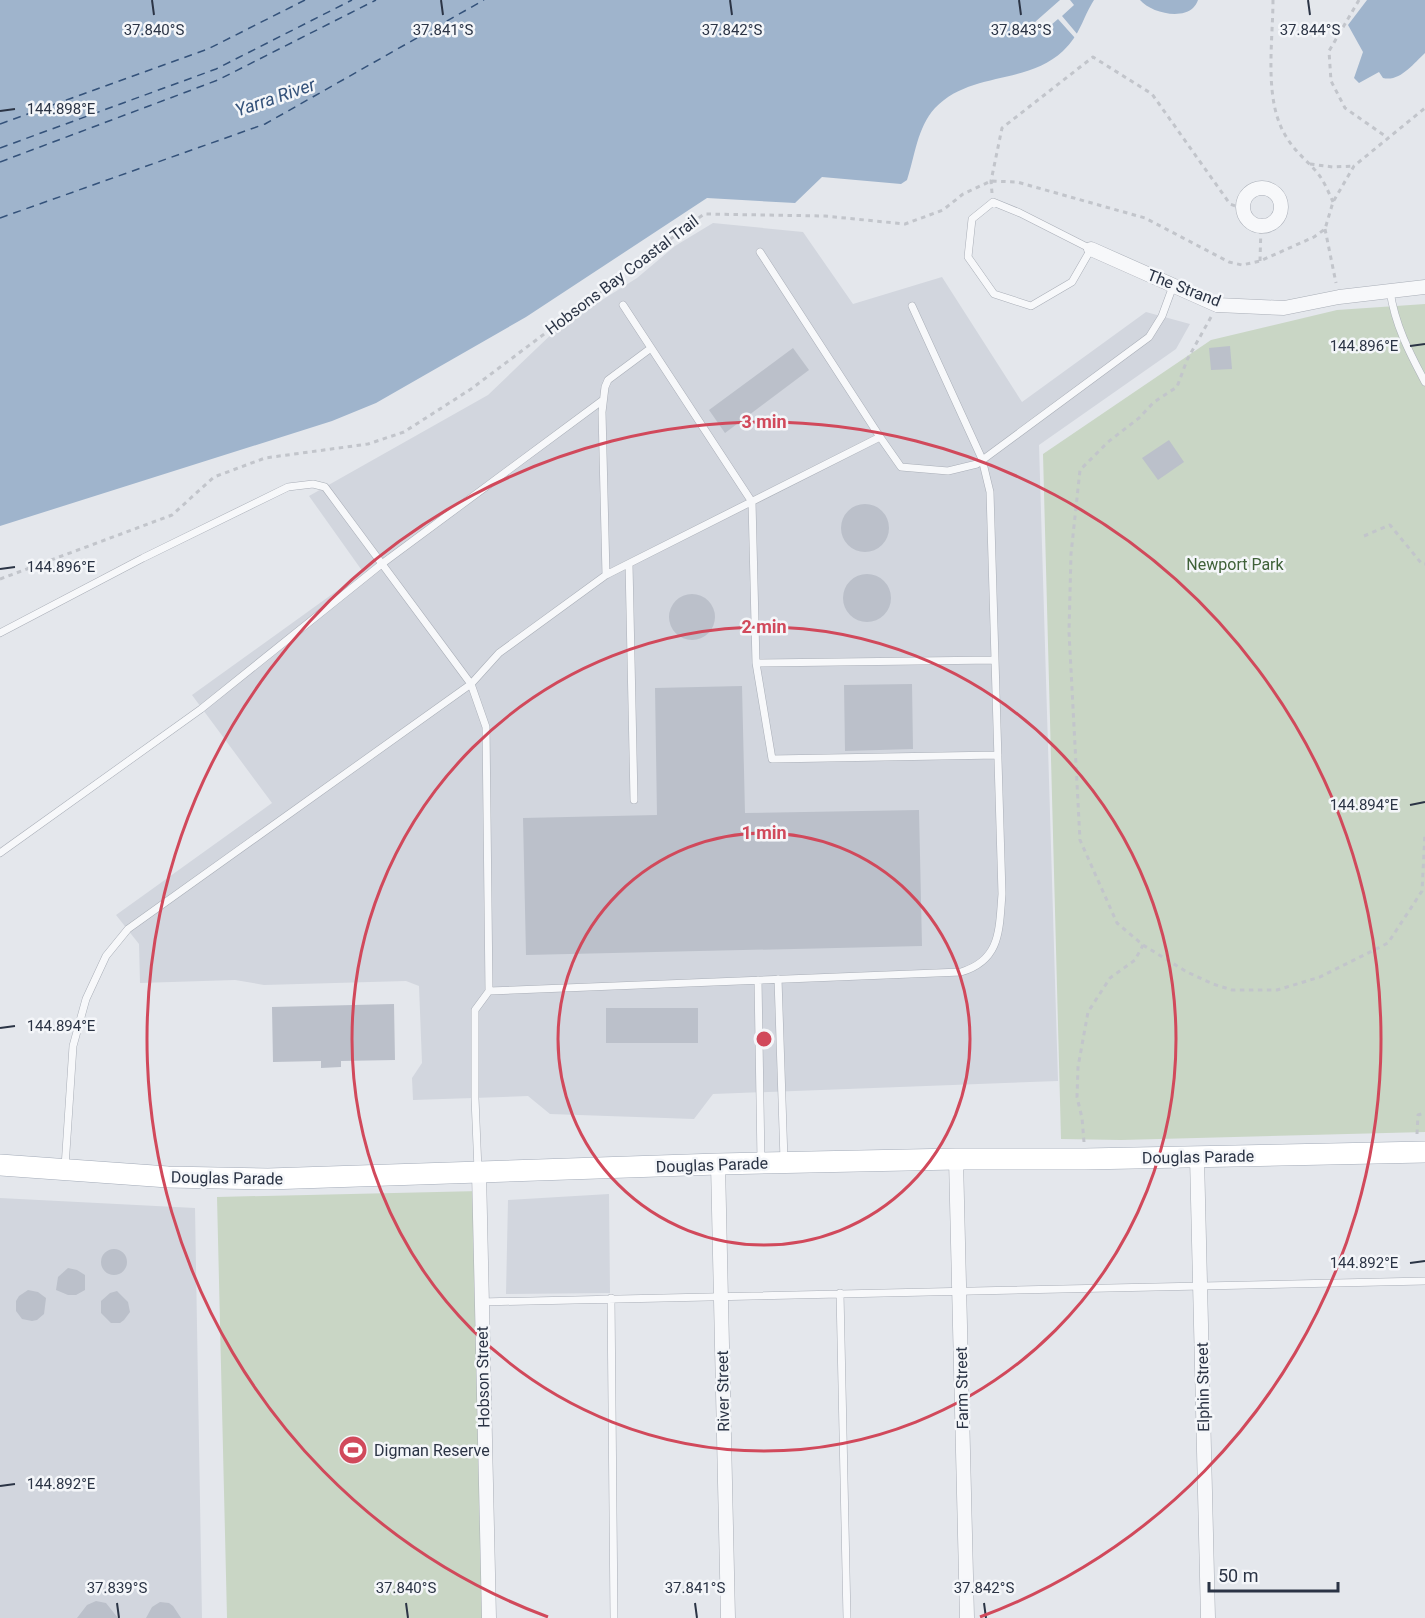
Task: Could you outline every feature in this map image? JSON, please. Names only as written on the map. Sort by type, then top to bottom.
[{"type":"main road","name":"Douglas Parade","points":[[0,1166],[168,1177],[268,1179],[718,1164],[1197,1157],[1421,1143]]},
{"type":"street","points":[[1266,189],[1276,194],[1281,205],[1278,218],[1274,223],[1261,226],[1249,221],[1244,209],[1246,197],[1255,190],[1266,189]]},
{"type":"street","name":"The Strand","points":[[1091,249],[1217,305],[1284,308],[1339,297],[1425,287]]},
{"type":"street","name":"Elphin Street","points":[[1197,1157],[1208,1618]]},
{"type":"street","name":"Farm Street","points":[[956,1159],[967,1618]]},
{"type":"street","name":"River Street","points":[[718,1164],[728,1618]]},
{"type":"street","name":"Hobson Street","points":[[478,1172],[489,1618]]},
{"type":"lane","points":[[993,202],[1091,249],[1072,282],[1031,306],[994,294],[968,257],[972,219],[993,202]]},
{"type":"lane","points":[[760,252],[901,467],[948,471],[977,464],[1149,337],[1162,316],[1173,286]]},
{"type":"lane","points":[[1390,291],[1393,312],[1402,338],[1425,382]]},
{"type":"lane","points":[[623,305],[752,502],[756,663],[772,759],[998,755]]},
{"type":"lane","points":[[489,991],[961,972],[976,967],[990,956],[999,935],[1002,894],[990,492],[982,459],[912,306]]},
{"type":"lane","points":[[606,575],[604,387],[608,380],[651,348]]},
{"type":"lane","points":[[0,853],[201,709],[383,563],[603,400]]},
{"type":"lane","points":[[65,1170],[73,1046],[86,999],[106,956],[128,929],[471,684],[499,653],[606,575],[880,436]]},
{"type":"lane","points":[[0,633],[143,558],[288,487],[312,483],[325,487],[471,684],[486,727],[489,991],[474,1010],[478,1172]]},
{"type":"lane","points":[[628,564],[634,800]]},
{"type":"lane","points":[[756,663],[995,660]]},
{"type":"lane","points":[[778,979],[784,1163]]},
{"type":"lane","points":[[758,980],[761,1164]]},
{"type":"lane","points":[[481,1302],[1425,1281]]},
{"type":"lane","points":[[840,1293],[847,1618]]},
{"type":"lane","points":[[611,1298],[614,1618]]},
{"type":"path","points":[[1273,0],[1272,84],[1276,116],[1286,137],[1316,171],[1333,202]]},
{"type":"path","points":[[1359,0],[1329,51],[1331,81],[1346,108],[1388,138]]},
{"type":"path","points":[[991,182],[1002,128],[1093,57],[1152,94],[1230,204],[1244,209]]},
{"type":"path","points":[[1339,297],[1325,229],[1333,202],[1354,166],[1425,108]]},
{"type":"path","points":[[1308,163],[1334,167],[1354,166]]},
{"type":"path","name":"Hobsons Bay Coastal Trail","points":[[0,579],[172,514],[214,477],[265,458],[368,444],[404,432],[471,388],[704,214],[825,216],[905,224],[943,210],[963,194],[991,182],[1017,182],[1145,218],[1229,262],[1242,265],[1260,261],[1314,237],[1325,229]]},
{"type":"path","points":[[1260,261],[1261,226]]},
{"type":"path","points":[[1217,305],[1187,360],[1177,387],[1154,402],[1080,470],[1071,554],[1069,632],[1080,840],[1117,923],[1143,945],[1187,972],[1213,984],[1232,990],[1277,990],[1320,977],[1388,943],[1422,891],[1425,833]]},
{"type":"path","points":[[1364,536],[1390,525],[1422,564],[1425,564]]},
{"type":"path","points":[[1085,1160],[1082,1118],[1077,1097],[1078,1067],[1088,1012],[1110,978],[1135,960],[1143,945]]},
{"type":"path","points":[[1421,1143],[1418,1115],[1425,1113]]},
{"type":"shaded area","points":[[713,223],[803,232],[853,304],[942,277],[1022,402],[1146,312],[1190,324],[1176,349],[1039,445],[1058,1081],[713,1094],[694,1119],[550,1114],[528,1096],[413,1100],[412,1078],[422,1063],[419,986],[406,981],[264,985],[235,980],[140,983],[139,944],[116,915],[272,803],[192,695],[363,572],[309,496],[488,395],[559,327],[637,278],[675,246]]},
{"type":"shaded area","points":[[609,1194],[610,1293],[506,1294],[508,1200]]},
{"type":"shaded area","points":[[0,1198],[195,1208],[202,1618],[0,1618]]},
{"type":"green space","name":"Newport Park","points":[[1425,304],[1425,1132],[1121,1140],[1061,1139],[1043,454],[1211,340],[1337,310]]},
{"type":"green space","name":"Digman Reserve","points":[[480,1191],[489,1618],[227,1618],[217,1197]]},
{"type":"water","name":"Yarra River","points":[[0,0],[1094,0],[1074,39],[1049,62],[1033,69],[965,88],[949,96],[935,108],[920,133],[907,180],[901,184],[822,177],[795,203],[707,198],[526,317],[376,403],[332,421],[0,526]]},
{"type":"water","points":[[1140,0],[1198,0],[1187,12],[1173,14],[1158,11]]},
{"type":"water","points":[[1367,0],[1425,0],[1425,53],[1401,75],[1389,79],[1383,78],[1379,72],[1359,83],[1354,78],[1363,52],[1348,25]]},
{"type":"pier","points":[[1060,0],[1070,0],[1074,5],[1062,16],[1078,35],[1075,38],[1058,19],[1043,32],[1035,22]]},
{"type":"building","points":[[1230,346],[1232,369],[1211,370],[1209,348]]},
{"type":"building","points":[[793,348],[809,370],[725,433],[709,410]]},
{"type":"building","points":[[1169,440],[1184,462],[1158,480],[1142,458]]},
{"type":"building","points":[[860,504],[870,504],[882,511],[889,523],[889,533],[882,545],[870,552],[860,552],[845,541],[841,533],[841,523],[852,508]]},
{"type":"building","points":[[862,574],[872,574],[884,581],[891,593],[891,603],[884,615],[872,622],[862,622],[847,611],[843,603],[843,593],[854,578]]},
{"type":"building","points":[[692,594],[708,601],[715,617],[708,633],[692,640],[676,633],[669,617],[676,601]]},
{"type":"building","points":[[912,684],[913,749],[845,751],[844,685]]},
{"type":"building","points":[[742,686],[745,813],[919,810],[922,946],[526,955],[523,818],[657,815],[655,688]]},
{"type":"building","points":[[394,1004],[395,1060],[341,1061],[341,1067],[321,1068],[321,1061],[273,1062],[272,1007]]},
{"type":"building","points":[[606,1008],[698,1008],[698,1043],[606,1043]]},
{"type":"building","points":[[114,1249],[123,1253],[127,1262],[123,1271],[114,1275],[105,1271],[101,1262],[105,1253]]},
{"type":"building","points":[[68,1268],[85,1275],[85,1290],[76,1295],[68,1295],[56,1290],[58,1277]]},
{"type":"building","points":[[28,1290],[38,1292],[46,1298],[44,1314],[37,1320],[22,1319],[16,1311],[16,1301]]},
{"type":"building","points":[[117,1291],[128,1302],[130,1312],[120,1323],[111,1323],[101,1313],[101,1301],[110,1293]]},
{"type":"building","points":[[96,1601],[106,1603],[118,1618],[77,1618],[87,1605]]},
{"type":"building","points":[[160,1602],[173,1606],[181,1618],[146,1618],[152,1607]]},
{"type":"ferry route","points":[[0,124],[208,49],[305,0]]},
{"type":"ferry route","points":[[0,148],[216,69],[352,0]]},
{"type":"ferry route","points":[[0,162],[218,80],[376,0]]},
{"type":"ferry route","points":[[0,218],[265,124],[484,0]]},
{"type":"place","name":"Digman Reserve","points":[[353,1450]]}]
